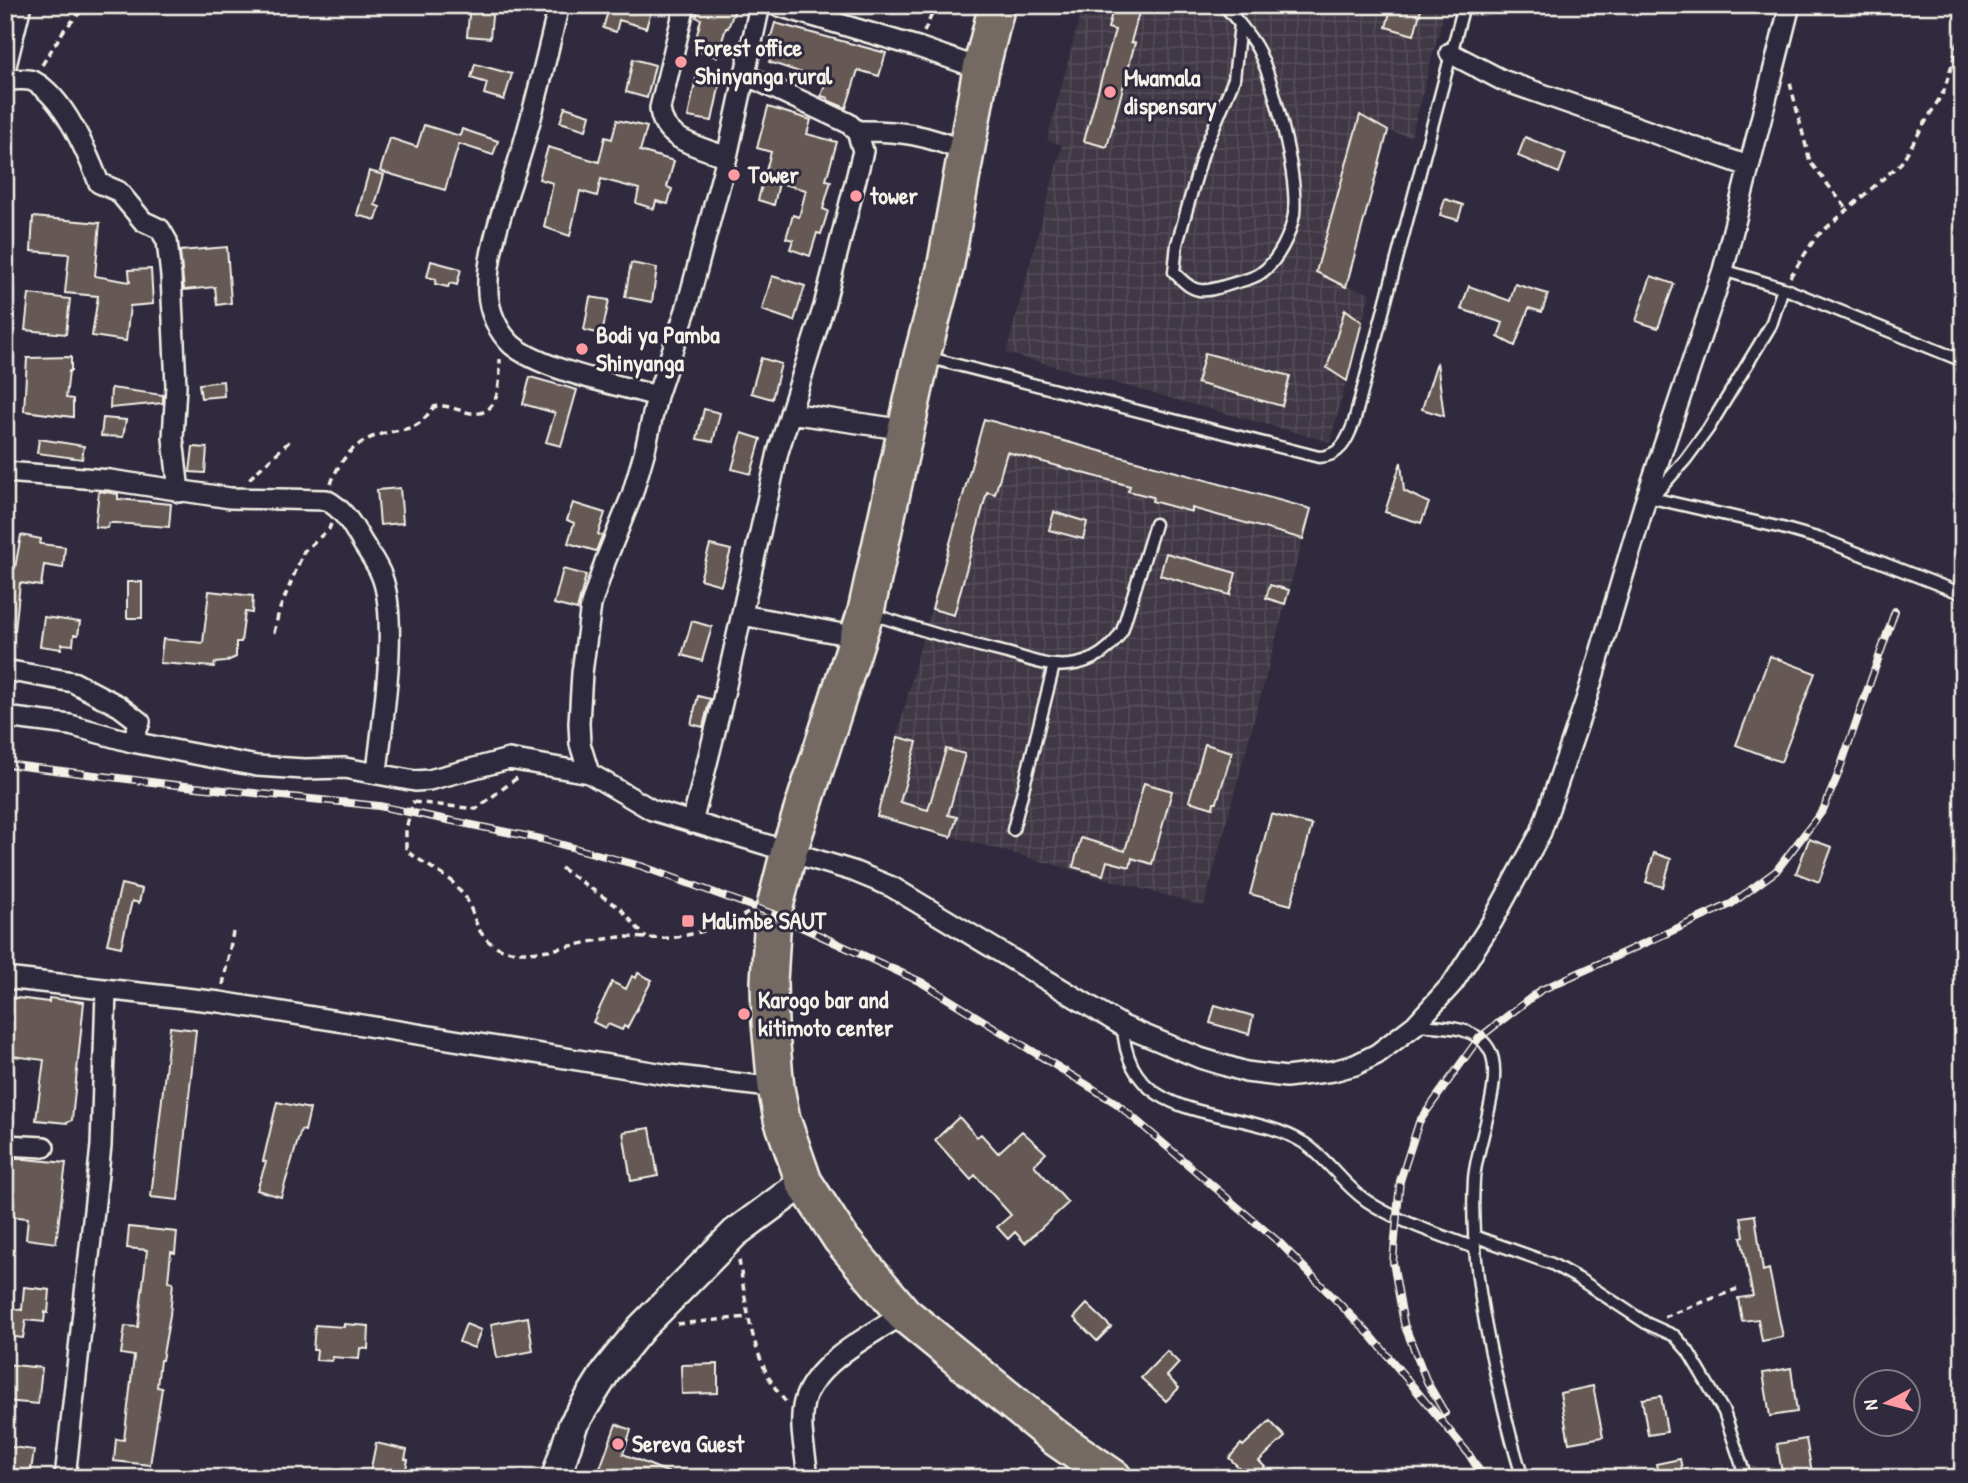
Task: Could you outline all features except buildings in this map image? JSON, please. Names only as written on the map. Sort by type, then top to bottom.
[{"type":"highway","points":[[997,5],[981,69],[945,269],[922,356],[862,624],[789,851],[773,914],[769,982],[776,1088],[782,1119],[804,1182],[841,1240],[904,1314],[1056,1438],[1114,1478]]},
{"type":"street","points":[[5,70],[21,5]]},
{"type":"street","points":[[559,5],[525,141],[490,258],[488,295],[494,321],[513,346],[534,358],[584,376],[657,396]]},
{"type":"street","points":[[685,5],[660,117],[664,127],[673,135],[727,157]]},
{"type":"street","points":[[589,773],[580,744],[579,723],[591,605],[632,495],[657,396],[686,310],[727,157],[760,5]]},
{"type":"street","points":[[775,5],[918,47],[981,69]]},
{"type":"street","points":[[5,717],[71,724],[132,742],[257,766],[345,768],[422,781],[509,759],[589,773],[652,810],[853,871],[892,887],[1123,1026],[1199,1058],[1246,1072],[1286,1077],[1333,1071],[1355,1065],[1391,1045],[1437,1002],[1492,922],[1541,832],[1587,697],[1723,270],[1790,5]]},
{"type":"street","points":[[1450,53],[1503,80],[1748,166]]},
{"type":"street","points":[[692,823],[778,452],[815,338],[863,151],[858,131],[848,123],[746,75]]},
{"type":"street","points":[[5,80],[32,80],[51,97],[72,124],[99,183],[118,191],[143,221],[160,229],[167,241],[176,386],[173,438],[179,492]]},
{"type":"street","points":[[858,131],[921,135],[966,152]]},
{"type":"street","points":[[790,413],[906,430]]},
{"type":"street","points":[[5,472],[110,480],[230,498],[331,503],[352,524],[383,578],[388,611],[388,658],[377,772]]},
{"type":"street","points":[[742,615],[862,624]]},
{"type":"street","points":[[5,670],[73,682],[119,706],[140,722],[132,742]]},
{"type":"street","points":[[5,978],[220,1002],[670,1075],[776,1088]]},
{"type":"street","points":[[65,1478],[101,1146],[106,991]]},
{"type":"street","points":[[5,1145],[44,1147]]},
{"type":"street","points":[[556,1478],[573,1424],[607,1370],[642,1327],[735,1233],[804,1182]]},
{"type":"street","points":[[808,1478],[802,1420],[803,1403],[810,1387],[827,1366],[904,1314]]},
{"type":"lane","points":[[1224,5],[1240,24],[1259,52],[1277,107],[1292,176],[1294,215],[1280,252],[1260,274],[1210,290],[1188,287],[1174,272],[1177,244],[1203,153],[1234,79],[1240,24]]},
{"type":"lane","points":[[922,356],[1319,457],[1329,457],[1348,439],[1354,422],[1464,5]]},
{"type":"lane","points":[[1723,270],[1783,288],[1963,361]]},
{"type":"lane","points":[[1648,501],[1686,459],[1708,429],[1770,325],[1783,288]]},
{"type":"lane","points":[[1648,501],[1782,528],[1824,540],[1963,594]]},
{"type":"lane","points":[[862,624],[924,631],[1054,666],[1092,659],[1115,643],[1122,631],[1155,524]]},
{"type":"lane","points":[[1013,830],[1054,666]]},
{"type":"lane","points":[[1415,1025],[1454,1027],[1479,1038],[1489,1049],[1495,1063],[1494,1084],[1474,1177],[1474,1236],[1477,1278],[1491,1350],[1513,1448],[1523,1478]]},
{"type":"lane","points":[[1123,1026],[1128,1061],[1146,1084],[1164,1099],[1203,1114],[1282,1132],[1304,1143],[1321,1156],[1366,1200],[1396,1216],[1475,1248]]},
{"type":"lane","points":[[1474,1236],[1552,1264],[1646,1323],[1675,1336],[1688,1351],[1724,1412],[1746,1478]]},
{"type":"path","points":[[32,80],[64,30],[86,5]]},
{"type":"path","points":[[918,47],[936,5]]},
{"type":"path","points":[[1783,288],[1816,237],[1901,163],[1944,91],[1963,27]]},
{"type":"path","points":[[1790,80],[1810,162],[1847,209]]},
{"type":"path","points":[[274,633],[279,611],[304,551],[329,529],[331,503],[341,459],[380,434],[411,428],[439,406],[475,414],[491,410],[500,376],[500,332]]},
{"type":"path","points":[[230,498],[292,439]]},
{"type":"path","points":[[534,762],[476,809],[412,802],[406,829],[406,851],[452,881],[468,900],[480,931],[492,944],[508,950],[531,952],[610,938],[675,937],[714,928],[747,914],[779,894]]},
{"type":"path","points":[[561,868],[613,902],[646,937]]},
{"type":"path","points":[[220,1002],[233,932]]},
{"type":"path","points":[[735,1233],[748,1317],[763,1367],[775,1390],[802,1420]]},
{"type":"path","points":[[1646,1323],[1737,1289]]},
{"type":"path","points":[[642,1327],[748,1317]]},
{"type":"shaded area","points":[[1083,5],[1446,5],[1411,137],[1388,131],[1346,286],[1370,293],[1330,442],[1006,353],[1062,145],[1047,140]]},
{"type":"shaded area","points":[[984,419],[1311,509],[1204,906],[877,816],[924,631]]},
{"type":"railway","points":[[1445,1413],[1427,1382],[1404,1324],[1393,1262],[1400,1181],[1419,1122],[1479,1038],[1541,990],[1731,904],[1776,871],[1823,810],[1895,611]]},
{"type":"railway","points":[[5,764],[379,806],[541,839],[641,866],[773,914],[921,982],[1116,1103],[1281,1244],[1373,1338],[1468,1453],[1484,1478]]},
{"type":"place","name":"Forest office Shinyanga rural","points":[[681,62]]},
{"type":"place","name":"Mwamala dispensary","points":[[1110,92]]},
{"type":"place","name":"Tower","points":[[734,175]]},
{"type":"place","name":"tower","points":[[856,196]]},
{"type":"place","name":"Bodi ya Pamba Shinyanga","points":[[582,349]]},
{"type":"place","name":"Malimbe SAUT","points":[[688,921]]},
{"type":"place","name":"Karogo bar and kitimoto center","points":[[744,1014]]},
{"type":"place","name":"Sereva Guest","points":[[618,1444]]}]
